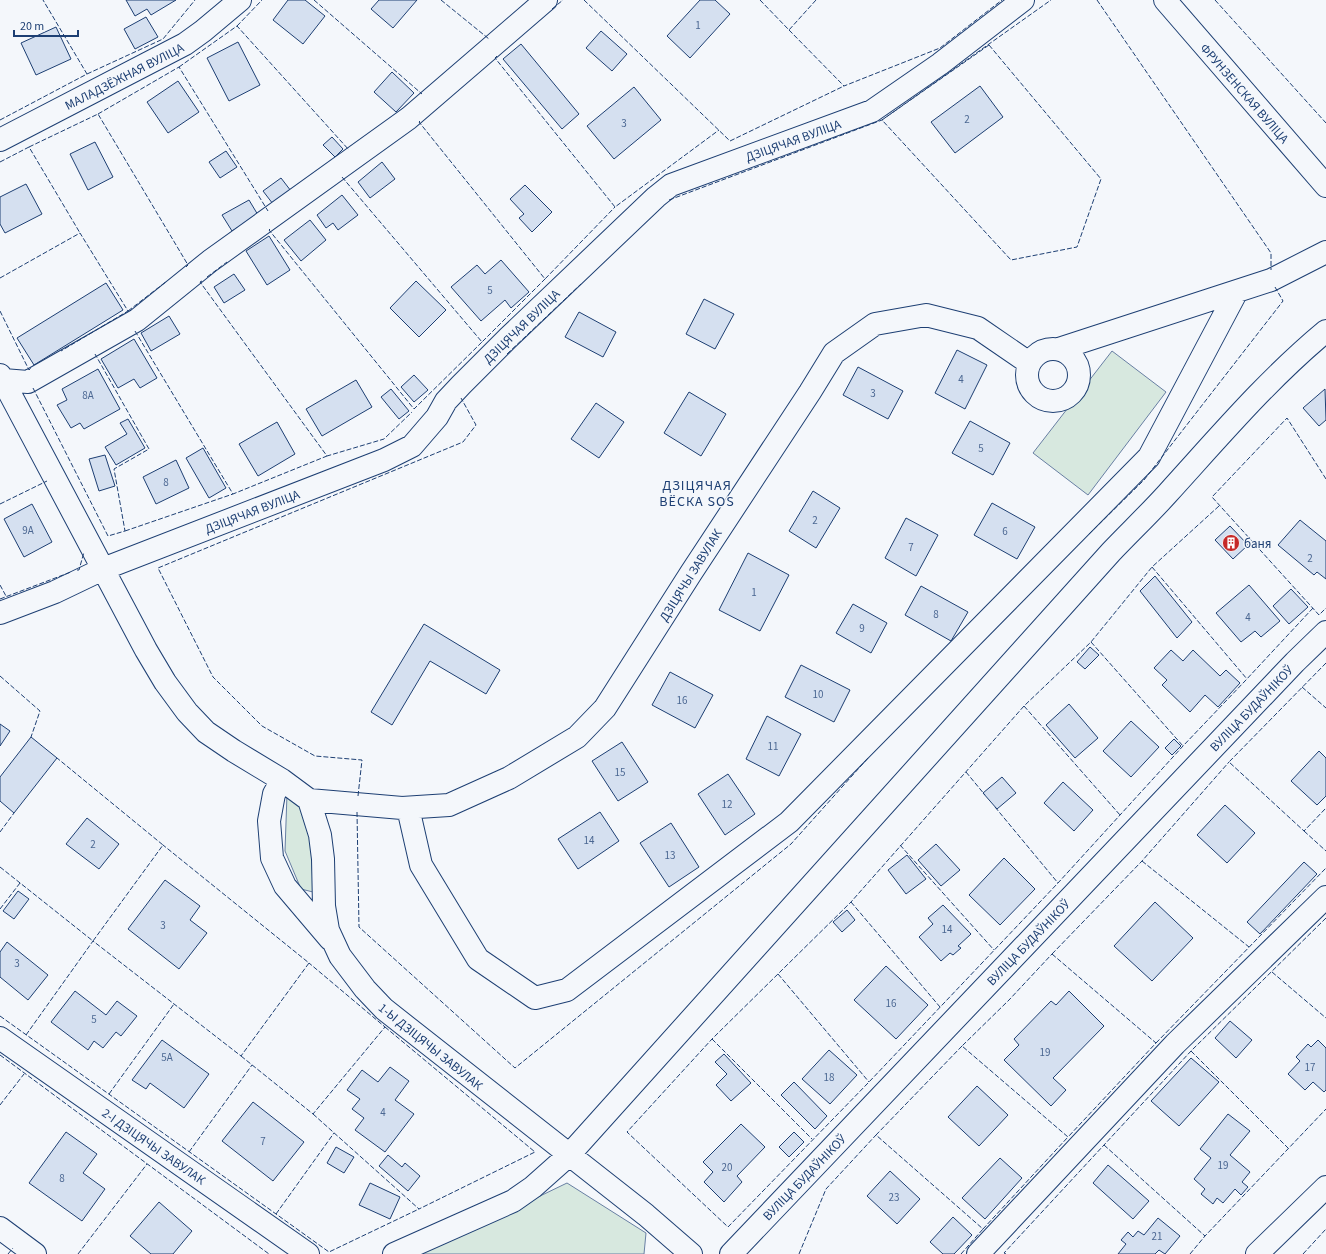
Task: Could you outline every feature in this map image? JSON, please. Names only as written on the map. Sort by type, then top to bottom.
[{"type":"street","name":"МАЛАДЗЁЖНАЯ ВУЛІЦА","points":[[0,140],[185,44],[240,0]]},
{"type":"street","points":[[1,379],[28,382],[137,320],[210,261],[409,118],[546,0]]},
{"type":"street","name":"ДЗІЦЯЧАЯ ВУЛІЦА","points":[[0,612],[55,592],[103,568],[384,460],[412,446],[437,417],[446,401],[482,364],[656,197],[671,185],[872,111],[940,64],[1023,0]]},
{"type":"street","name":"ФРУНЗЕНСКАЯ ВУЛІЦА","points":[[1165,0],[1326,186]]},
{"type":"street","points":[[1059,349],[1071,356],[1079,368],[1080,378],[1077,387],[1066,398],[1053,402],[1045,401],[1031,391],[1027,382],[1029,363],[1036,354],[1044,350],[1059,349],[1271,280],[1326,252]]},
{"type":"street","points":[[408,808],[421,865],[478,959],[535,998],[567,990],[790,822],[1149,457],[1237,291]]},
{"type":"street","name":"ДЗІЦЯЧЫ ЗАВУЛАК","points":[[309,800],[408,808],[449,805],[509,778],[577,737],[605,708],[695,566],[810,392],[834,353],[875,324],[926,315],[978,328],[1029,363]]},
{"type":"street","points":[[394,1254],[513,1201],[533,1187],[569,1155],[1111,552],[1168,493],[1200,456],[1259,393],[1326,331]]},
{"type":"street","points":[[1,379],[146,650],[165,682],[187,712],[206,732],[282,780],[309,800]]},
{"type":"street","name":"ВУЛІЦА БУДАЎНІКОЎ","points":[[731,1254],[1289,668],[1326,632]]},
{"type":"street","points":[[282,780],[274,794],[269,820],[272,858],[285,886],[334,942]]},
{"type":"street","name":"1-Ы ДЗІЦЯЧЫ ЗАВУЛАК","points":[[309,800],[320,835],[323,859],[324,906],[328,930],[340,956],[365,989],[384,1009],[646,1215],[691,1254]]},
{"type":"street","points":[[978,1254],[1175,1044],[1326,897]]},
{"type":"street","name":"2-І ДЗІЦЯЧЫ ЗАВУЛАК","points":[[0,1038],[308,1254]]},
{"type":"street","points":[[1257,1254],[1326,1187]]},
{"type":"street","points":[[0,1228],[35,1254]]},
{"type":"shaded area","points":[[1112,351],[1166,392],[1088,495],[1033,453]]},
{"type":"shaded area","points":[[287,794],[300,805],[311,826],[313,892],[301,889],[285,851]]},
{"type":"shaded area","points":[[567,1183],[646,1233],[644,1254],[420,1254]]},
{"type":"building","points":[[126,0],[176,0],[151,15],[147,9],[135,16]]},
{"type":"building","points":[[288,0],[305,0],[325,16],[303,44],[273,20]]},
{"type":"building","points":[[379,0],[417,0],[393,28],[371,9]]},
{"type":"building","points":[[700,0],[715,0],[730,14],[690,58],[667,36]]},
{"type":"building","points":[[146,17],[158,37],[135,49],[124,29]]},
{"type":"building","points":[[56,27],[71,59],[36,75],[21,43]]},
{"type":"building","points":[[601,31],[627,54],[612,71],[586,48]]},
{"type":"building","points":[[238,42],[260,85],[229,101],[207,58]]},
{"type":"building","points":[[521,44],[579,114],[562,129],[503,59]]},
{"type":"building","points":[[392,72],[414,93],[396,112],[374,92]]},
{"type":"building","points":[[178,81],[199,112],[168,133],[147,102]]},
{"type":"building","points":[[980,86],[1003,117],[955,153],[931,122]]},
{"type":"building","points":[[634,87],[661,120],[614,159],[587,126]]},
{"type":"building","points":[[332,137],[343,149],[335,157],[323,145]]},
{"type":"building","points":[[95,142],[113,177],[88,190],[70,154]]},
{"type":"building","points":[[226,151],[237,167],[220,178],[209,162]]},
{"type":"building","points":[[382,162],[395,179],[370,198],[358,182]]},
{"type":"building","points":[[281,178],[291,191],[273,204],[263,191]]},
{"type":"building","points":[[26,184],[42,214],[5,233],[0,224],[0,197]]},
{"type":"building","points":[[525,185],[552,212],[532,232],[519,218],[524,214],[510,199]]},
{"type":"building","points":[[342,195],[358,215],[338,230],[333,223],[326,228],[317,215]]},
{"type":"building","points":[[249,200],[258,215],[232,231],[222,215]]},
{"type":"building","points":[[310,220],[326,240],[301,261],[284,240]]},
{"type":"building","points":[[269,236],[290,270],[267,285],[246,251]]},
{"type":"building","points":[[501,260],[529,292],[511,308],[505,300],[481,321],[451,287],[477,265],[485,274]]},
{"type":"building","points":[[234,274],[245,290],[224,303],[214,287]]},
{"type":"building","points":[[416,281],[446,310],[419,337],[390,308]]},
{"type":"building","points":[[106,283],[123,310],[34,365],[17,338]]},
{"type":"building","points":[[704,299],[734,314],[715,349],[686,334]]},
{"type":"building","points":[[579,312],[616,332],[603,357],[565,337]]},
{"type":"building","points":[[169,316],[180,334],[151,351],[141,333]]},
{"type":"building","points":[[134,339],[157,378],[140,388],[134,379],[118,388],[101,359]]},
{"type":"building","points":[[957,350],[987,365],[965,409],[935,393]]},
{"type":"building","points":[[858,367],[903,391],[888,419],[843,395]]},
{"type":"building","points":[[98,369],[120,409],[84,429],[80,423],[71,428],[57,405],[67,400],[62,389]]},
{"type":"building","points":[[414,375],[428,390],[414,402],[401,387]]},
{"type":"building","points":[[356,380],[372,407],[322,436],[306,409]]},
{"type":"building","points":[[391,389],[409,411],[399,419],[381,397]]},
{"type":"building","points":[[1325,389],[1326,420],[1319,426],[1303,408]]},
{"type":"building","points":[[689,392],[726,414],[701,456],[664,433]]},
{"type":"building","points":[[596,403],[624,422],[599,458],[571,439]]},
{"type":"building","points":[[128,419],[145,448],[116,465],[105,447],[127,434],[120,423]]},
{"type":"building","points":[[970,421],[1010,443],[993,475],[952,453]]},
{"type":"building","points":[[277,422],[295,454],[258,476],[239,444]]},
{"type":"building","points":[[203,448],[226,488],[209,498],[186,458]]},
{"type":"building","points":[[105,455],[115,486],[99,491],[89,459]]},
{"type":"building","points":[[176,460],[189,488],[156,504],[143,477]]},
{"type":"building","points":[[813,491],[840,508],[816,548],[789,531]]},
{"type":"building","points":[[992,503],[1035,527],[1017,559],[974,535]]},
{"type":"building","points":[[32,504],[52,542],[24,557],[4,519]]},
{"type":"building","points":[[906,518],[938,535],[916,576],[885,558]]},
{"type":"building","points":[[1300,520],[1326,541],[1326,579],[1317,572],[1314,575],[1278,545]]},
{"type":"building","name":"баня","points":[[1230,526],[1248,545],[1233,559],[1215,540]]},
{"type":"building","points":[[748,553],[789,575],[760,631],[719,610]]},
{"type":"building","points":[[1155,576],[1192,622],[1177,638],[1140,591]]},
{"type":"building","points":[[1249,585],[1280,621],[1261,637],[1255,631],[1241,642],[1216,613]]},
{"type":"building","points":[[921,586],[968,612],[951,641],[905,615]]},
{"type":"building","points":[[1291,589],[1308,607],[1289,624],[1273,606]]},
{"type":"building","points":[[853,604],[887,623],[871,653],[836,633]]},
{"type":"building","points":[[424,624],[500,670],[486,694],[430,661],[392,725],[371,712]]},
{"type":"building","points":[[1090,647],[1099,655],[1085,669],[1077,662]]},
{"type":"building","points":[[1171,650],[1183,661],[1193,650],[1220,676],[1226,670],[1240,683],[1218,707],[1205,695],[1190,712],[1162,685],[1167,680],[1154,668]]},
{"type":"building","points":[[801,665],[850,690],[834,722],[785,697]]},
{"type":"building","points":[[670,672],[713,695],[695,728],[652,705]]},
{"type":"building","points":[[1069,704],[1098,738],[1075,758],[1046,725]]},
{"type":"building","points":[[767,716],[801,734],[779,776],[746,759]]},
{"type":"building","points":[[1131,721],[1159,747],[1131,777],[1103,751]]},
{"type":"building","points":[[0,724],[10,731],[0,746]]},
{"type":"building","points":[[31,737],[57,758],[14,813],[0,801],[0,777]]},
{"type":"building","points":[[1174,739],[1181,746],[1172,755],[1165,748]]},
{"type":"building","points":[[622,742],[648,782],[618,801],[592,761]]},
{"type":"building","points":[[1319,751],[1326,758],[1326,796],[1317,805],[1291,781]]},
{"type":"building","points":[[728,774],[755,814],[725,835],[698,794]]},
{"type":"building","points":[[1002,777],[1016,793],[997,809],[983,793]]},
{"type":"building","points":[[1063,782],[1093,810],[1074,831],[1044,803]]},
{"type":"building","points":[[1225,805],[1255,833],[1227,863],[1197,835]]},
{"type":"building","points":[[600,812],[619,841],[578,869],[558,839]]},
{"type":"building","points":[[87,818],[119,844],[99,869],[66,844]]},
{"type":"building","points":[[671,823],[699,867],[669,887],[640,843]]},
{"type":"building","points":[[936,844],[960,870],[941,886],[918,860]]},
{"type":"building","points":[[907,855],[926,879],[906,894],[888,870]]},
{"type":"building","points":[[1004,858],[1035,889],[1000,925],[969,895]]},
{"type":"building","points":[[1304,862],[1317,874],[1260,934],[1247,922]]},
{"type":"building","points":[[165,880],[200,906],[190,920],[207,933],[179,969],[128,929]]},
{"type":"building","points":[[18,891],[29,899],[14,919],[3,911]]},
{"type":"building","points":[[1155,902],[1193,938],[1152,981],[1114,946]]},
{"type":"building","points":[[943,905],[971,934],[958,946],[961,948],[953,955],[950,953],[941,961],[919,937],[933,924],[928,918]]},
{"type":"building","points":[[847,910],[855,920],[842,932],[833,922]]},
{"type":"building","points":[[7,942],[48,975],[28,1000],[0,977],[0,952]]},
{"type":"building","points":[[886,966],[928,1005],[896,1039],[854,1000]]},
{"type":"building","points":[[75,991],[106,1015],[117,1001],[137,1016],[121,1036],[116,1032],[103,1048],[94,1041],[88,1050],[51,1022]]},
{"type":"building","points":[[1069,991],[1104,1026],[1053,1078],[1066,1090],[1051,1106],[1004,1060],[1019,1045],[1014,1039],[1051,1001],[1056,1005]]},
{"type":"building","points":[[1230,1021],[1252,1040],[1236,1058],[1215,1038]]},
{"type":"building","points":[[162,1040],[209,1074],[184,1108],[150,1083],[146,1089],[132,1080]]},
{"type":"building","points":[[1318,1040],[1326,1048],[1326,1090],[1324,1092],[1313,1082],[1305,1090],[1288,1074],[1300,1061],[1296,1057],[1308,1044],[1311,1047]]},
{"type":"building","points":[[829,1050],[857,1075],[830,1104],[802,1079]]},
{"type":"building","points":[[724,1054],[751,1083],[731,1101],[716,1085],[727,1074],[715,1062]]},
{"type":"building","points":[[1191,1058],[1219,1082],[1179,1126],[1151,1101]]},
{"type":"building","points":[[390,1067],[409,1081],[395,1100],[414,1114],[385,1152],[355,1130],[364,1118],[352,1109],[360,1099],[347,1090],[362,1070],[378,1082]]},
{"type":"building","points":[[794,1082],[827,1116],[815,1129],[781,1095]]},
{"type":"building","points":[[977,1086],[1008,1115],[979,1146],[948,1117]]},
{"type":"building","points":[[253,1102],[304,1142],[273,1181],[222,1141]]},
{"type":"building","points":[[1228,1114],[1250,1131],[1230,1155],[1250,1172],[1242,1182],[1248,1187],[1241,1195],[1235,1189],[1223,1203],[1217,1198],[1213,1204],[1201,1194],[1205,1189],[1194,1179],[1211,1158],[1200,1149]]},
{"type":"building","points":[[741,1124],[765,1147],[737,1176],[742,1182],[724,1202],[704,1182],[713,1172],[703,1162]]},
{"type":"building","points":[[66,1132],[97,1154],[83,1173],[105,1189],[82,1221],[29,1183]]},
{"type":"building","points":[[794,1132],[804,1142],[789,1157],[779,1147]]},
{"type":"building","points":[[336,1147],[354,1157],[344,1173],[327,1163]]},
{"type":"building","points":[[388,1155],[402,1167],[405,1163],[420,1176],[408,1191],[379,1166]]},
{"type":"building","points":[[1000,1158],[1022,1178],[985,1219],[962,1198]]},
{"type":"building","points":[[1108,1165],[1149,1201],[1133,1219],[1093,1183]]},
{"type":"building","points":[[890,1171],[920,1199],[897,1224],[867,1196]]},
{"type":"building","points":[[370,1183],[400,1197],[390,1219],[359,1205]]},
{"type":"building","points":[[159,1202],[192,1231],[173,1254],[151,1254],[130,1236]]},
{"type":"building","points":[[953,1217],[972,1235],[954,1254],[943,1254],[930,1242]]},
{"type":"building","points":[[1158,1218],[1180,1236],[1165,1254],[1159,1250],[1155,1254],[1118,1254],[1126,1244],[1121,1240],[1128,1232],[1133,1237],[1138,1231],[1144,1235]]},
{"type":"fence","points":[[0,120],[87,74],[43,0]]},
{"type":"fence","points":[[87,74],[163,39],[195,0]]},
{"type":"fence","points":[[237,26],[262,0]]},
{"type":"fence","points":[[314,0],[422,94]]},
{"type":"fence","points":[[441,0],[489,39]]},
{"type":"fence","points":[[552,9],[563,0]]},
{"type":"fence","points":[[584,0],[730,141],[844,86]]},
{"type":"fence","points":[[760,0],[789,30],[816,0]]},
{"type":"fence","points":[[789,30],[844,86],[940,48],[1002,0]]},
{"type":"fence","points":[[669,200],[882,120],[1051,0]]},
{"type":"fence","points":[[1097,0],[1271,253],[1271,270]]},
{"type":"fence","points":[[1215,0],[1326,123]]},
{"type":"fence","points":[[179,67],[237,26],[349,150]]},
{"type":"fence","points":[[989,45],[1101,179],[1077,247],[1011,260],[882,120],[989,45]]},
{"type":"fence","points":[[497,56],[495,58],[615,207],[719,130]]},
{"type":"fence","points":[[98,114],[179,67],[268,211]]},
{"type":"fence","points":[[29,147],[98,114],[188,265],[186,267]]},
{"type":"fence","points":[[420,121],[419,122],[545,279],[615,207]]},
{"type":"fence","points":[[0,162],[29,147],[80,233]]},
{"type":"fence","points":[[342,177],[482,342],[545,279]]},
{"type":"fence","points":[[270,229],[269,230],[414,409],[482,342]]},
{"type":"fence","points":[[0,278],[80,233],[128,311],[61,351]]},
{"type":"fence","points":[[207,277],[227,262]]},
{"type":"fence","points":[[128,311],[167,281]]},
{"type":"fence","points":[[202,281],[200,282],[327,456],[384,439],[412,412]]},
{"type":"fence","points":[[507,354],[581,284]]},
{"type":"fence","points":[[1089,534],[1144,480],[1283,301],[1275,287]]},
{"type":"fence","points":[[0,311],[29,370],[31,368]]},
{"type":"fence","points":[[135,331],[233,494],[327,456]]},
{"type":"fence","points":[[33,388],[108,536],[125,531],[114,469],[149,449],[95,354]]},
{"type":"fence","points":[[358,796],[362,760],[315,756],[262,726],[213,677],[158,568],[463,442],[476,425],[461,398]]},
{"type":"fence","points":[[1326,479],[1287,418],[1212,497],[1319,615],[1326,608]]},
{"type":"fence","points":[[0,504],[47,481]]},
{"type":"fence","points":[[125,531],[233,494]]},
{"type":"fence","points":[[1219,506],[1152,567],[1091,642],[1024,706],[851,902],[712,1039],[627,1132],[728,1227],[869,1082],[1058,883],[1183,746],[1313,608]]},
{"type":"fence","points":[[77,570],[79,570],[84,552]]},
{"type":"fence","points":[[1152,567],[1247,679]]},
{"type":"fence","points":[[0,599],[71,572]]},
{"type":"fence","points":[[0,585],[6,596]]},
{"type":"fence","points":[[1091,642],[1183,746]]},
{"type":"fence","points":[[1326,663],[1229,762],[1304,831],[1326,808]]},
{"type":"fence","points":[[0,676],[40,711],[31,737]]},
{"type":"fence","points":[[1302,687],[1326,708]]},
{"type":"fence","points":[[1024,706],[1120,815]]},
{"type":"fence","points":[[0,867],[93,941],[163,845],[57,758]]},
{"type":"fence","points":[[357,812],[359,927],[515,1068],[791,844],[868,758]]},
{"type":"fence","points":[[1052,954],[1142,861],[1229,762]]},
{"type":"fence","points":[[966,772],[985,795]]},
{"type":"fence","points":[[995,807],[1058,883]]},
{"type":"fence","points":[[0,832],[14,813]]},
{"type":"fence","points":[[1304,831],[1326,851]]},
{"type":"fence","points":[[26,1035],[93,941],[241,1056],[309,963],[163,845]]},
{"type":"fence","points":[[900,845],[994,950]]},
{"type":"fence","points":[[1142,861],[1249,947]]},
{"type":"fence","points":[[1156,1043],[1326,868]]},
{"type":"fence","points":[[0,909],[20,883]]},
{"type":"fence","points":[[851,902],[940,1007]]},
{"type":"fence","points":[[1006,1254],[1004,1253],[1191,1051],[1326,918]]},
{"type":"fence","points":[[1052,954],[1156,1043],[1068,1137],[962,1046],[1009,1000],[1052,954]]},
{"type":"fence","points":[[241,1056],[313,1114],[385,1027],[309,963]]},
{"type":"fence","points":[[1272,972],[1326,1018]]},
{"type":"fence","points":[[778,974],[869,1082]]},
{"type":"fence","points":[[109,1094],[174,1004]]},
{"type":"fence","points":[[0,1016],[329,1252],[419,1209]]},
{"type":"fence","points":[[313,1114],[419,1209],[535,1152],[385,1027]]},
{"type":"fence","points":[[712,1039],[812,1139]]},
{"type":"fence","points":[[962,1046],[876,1135],[983,1229],[1068,1137]]},
{"type":"fence","points":[[1191,1051],[1288,1148]]},
{"type":"fence","points":[[0,1055],[269,1254]]},
{"type":"fence","points":[[189,1152],[252,1065]]},
{"type":"fence","points":[[0,1105],[24,1074]]},
{"type":"fence","points":[[1190,1254],[1205,1236],[1326,1109]]},
{"type":"fence","points":[[276,1214],[334,1133]]},
{"type":"fence","points":[[799,1254],[826,1189],[876,1135]]},
{"type":"fence","points":[[1104,1145],[1205,1236]]},
{"type":"fence","points":[[78,1254],[147,1164]]},
{"type":"fence","points":[[961,1254],[983,1229]]},
{"type":"fence","points":[[1303,1254],[1326,1229]]},
{"type":"fence","points":[[8,1254],[13,1248]]},
{"type":"place","name":"баня","points":[[1231,543]]},
{"type":"district","name":"ДЗІЦЯЧАЯ ВЁСКА SOS","points":[[697,494]]}]
